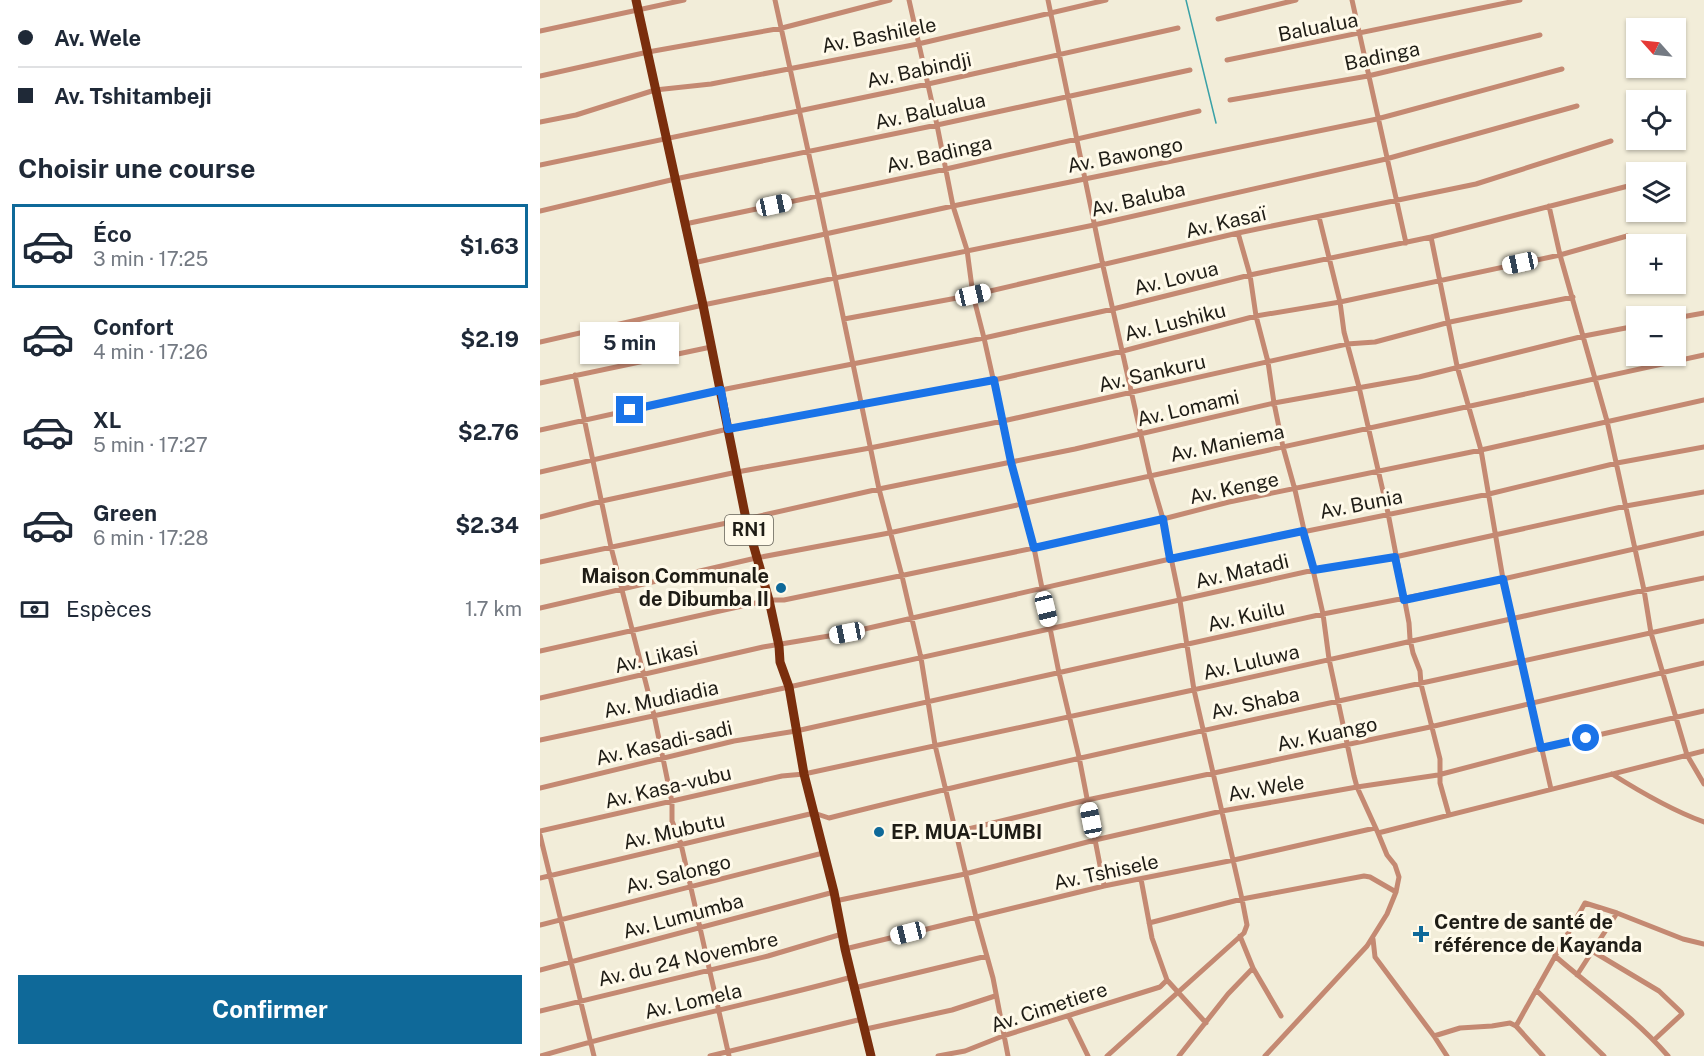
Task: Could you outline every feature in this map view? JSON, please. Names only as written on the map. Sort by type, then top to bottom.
[{"type":"highway","name":"RN1","points":[[637,4],[721,390],[746,519],[769,600],[779,646],[780,662],[789,687],[804,774],[871,1056]]},
{"type":"street","points":[[540,30],[637,4],[684,0]]},
{"type":"street","points":[[775,0],[879,489],[921,658],[935,745],[987,956],[1008,1056]]},
{"type":"street","points":[[540,76],[648,52],[782,28],[890,0]]},
{"type":"street","points":[[909,0],[938,125],[952,206],[967,250],[973,295],[1021,504],[1034,548],[1104,886]]},
{"type":"street","points":[[1048,0],[1103,266],[1150,475],[1163,519],[1180,601],[1185,645],[1194,690],[1234,860],[1246,929],[1107,1056]]},
{"type":"street","name":"Av. Bashilele","points":[[540,122],[576,115],[655,90],[711,84],[918,44],[1106,0]]},
{"type":"street","points":[[1218,19],[1296,0]]},
{"type":"street","points":[[1352,0],[1406,243]]},
{"type":"street","name":"Balualua","points":[[1227,60],[1520,0]]},
{"type":"street","name":"Av. Babindji","points":[[540,165],[928,84],[1178,28]]},
{"type":"street","name":"Badinga","points":[[1230,100],[1368,76],[1540,35]]},
{"type":"street","name":"Av. Balualua","points":[[540,211],[675,179],[938,125],[1190,69]]},
{"type":"street","name":"Av. Bawongo","points":[[693,264],[952,206],[1377,119],[1562,69]]},
{"type":"street","name":"Av. Baluba","points":[[540,342],[703,305],[1094,225],[1386,159],[1577,106]]},
{"type":"street","name":"Av. Badinga","points":[[684,224],[946,169],[1199,111]]},
{"type":"street","name":"Av. Kasaï","points":[[844,320],[973,295],[1238,233],[1476,184],[1611,141]]},
{"type":"street","name":"Av. Lovua","points":[[540,430],[721,390],[984,338],[1250,275],[1406,243],[1626,187]]},
{"type":"street","points":[[1549,206],[1560,255],[1607,421],[1644,590],[1651,633],[1687,755],[1704,784]]},
{"type":"street","points":[[1319,217],[1388,513],[1410,623],[1411,642],[1420,671],[1430,727],[1440,759],[1438,775],[1449,815]]},
{"type":"street","points":[[1238,233],[1250,275],[1256,316],[1268,362],[1283,447],[1314,570],[1329,659],[1357,787],[1385,851],[1398,871],[1396,892],[1373,939],[1265,1056]]},
{"type":"street","name":"Av. Lushiku","points":[[540,472],[728,429],[994,380],[1123,351],[1256,316],[1340,302],[1560,255],[1626,236]]},
{"type":"street","points":[[1431,237],[1450,322],[1457,366],[1481,450],[1503,579],[1551,789]]},
{"type":"street","name":"Av. Sankuru","points":[[540,517],[737,472],[1003,421],[1347,344],[1375,342],[1450,322],[1573,297]]},
{"type":"street","points":[[1686,316],[1704,313]]},
{"type":"street","name":"Av. Lomami","points":[[540,562],[1274,404],[1419,377],[1457,366],[1626,328]]},
{"type":"street","points":[[540,383],[711,347]]},
{"type":"street","name":"Av. Maniema","points":[[540,608],[756,558],[890,533],[1704,356]]},
{"type":"street","points":[[575,375],[611,547],[634,630],[654,716],[661,760],[672,802],[672,821],[681,844],[701,927],[728,1054]]},
{"type":"street","name":"Av. Kenge","points":[[540,651],[769,600],[784,600],[1034,548],[1229,502],[1295,490],[1704,400]]},
{"type":"street","name":"Av. Bunia","points":[[779,646],[1170,559],[1489,494],[1617,463],[1704,447]]},
{"type":"street","name":"Av. Matadi","points":[[789,687],[1314,570],[1395,557],[1626,506],[1704,492]]},
{"type":"street","name":"Av. Kuilu","points":[[796,731],[1323,614],[1503,579],[1704,533]]},
{"type":"street","name":"Av. Luluwa","points":[[804,774],[1411,642],[1512,617],[1704,578]]},
{"type":"street","name":"Av. Shaba","points":[[814,813],[828,818],[1079,757],[1704,621]]},
{"type":"street","name":"Av. Likasi","points":[[540,698],[763,647],[779,646]]},
{"type":"street","name":"Av. Kuango","points":[[956,832],[1087,800],[1430,727],[1704,663]]},
{"type":"street","name":"Av. Mudiadia","points":[[540,740],[789,687]]},
{"type":"street","name":"Av. Wele","points":[[834,896],[965,874],[1095,840],[1222,811],[1438,775],[1541,748],[1704,711]]},
{"type":"street","name":"Av. Kasadi-sadi","points":[[540,788],[734,741],[796,731]]},
{"type":"street","name":"Av. Tshisele","points":[[845,949],[1104,886],[1449,815],[1704,751]]},
{"type":"street","name":"Av. Kasa-vubu","points":[[540,833],[782,776],[804,774]]},
{"type":"street","points":[[1612,774],[1647,796],[1704,822]]},
{"type":"street","name":"Av. Mubutu","points":[[540,878],[814,813]]},
{"type":"street","points":[[540,833],[594,1056]]},
{"type":"street","name":"Av. Salongo","points":[[540,925],[823,853]]},
{"type":"street","points":[[1149,923],[1242,899],[1364,876],[1396,892]]},
{"type":"street","points":[[1141,879],[1152,938],[1167,980],[1206,1023]]},
{"type":"street","name":"Av. Lumumba","points":[[540,970],[701,927],[834,896]]},
{"type":"street","points":[[1516,1026],[1585,903],[1683,939],[1704,944]]},
{"type":"street","points":[[1578,975],[1617,913]]},
{"type":"street","name":"Av. du 24 Novembre","points":[[540,1011],[768,956],[842,934]]},
{"type":"street","points":[[1240,936],[1253,968],[1281,1016]]},
{"type":"street","points":[[1373,939],[1375,957],[1447,1056]]},
{"type":"street","points":[[1592,951],[1659,991],[1681,1012],[1678,1019],[1654,1040]]},
{"type":"street","points":[[854,988],[987,956]]},
{"type":"street","points":[[1555,956],[1654,1040],[1668,1056]]},
{"type":"street","points":[[1179,1056],[1228,994],[1253,968]]},
{"type":"street","name":"Av. Lomela","points":[[541,1056],[591,1041],[852,977]]},
{"type":"street","name":"Av. Cimetiere","points":[[938,1056],[965,1051],[1003,1036],[1160,987],[1167,980]]},
{"type":"street","points":[[1536,990],[1604,1056]]},
{"type":"street","points":[[866,1029],[952,1010],[995,996]]},
{"type":"street","points":[[1069,1017],[1088,1056]]},
{"type":"street","points":[[710,1056],[728,1054],[862,1019]]},
{"type":"street","points":[[1434,1036],[1460,1028],[1504,1023],[1516,1026],[1543,1056]]},
{"type":"waterway","points":[[1186,0],[1216,123]]},
{"type":"place","name":"Maison Communale de Dibumba II","points":[[781,588]]},
{"type":"place","name":"EP. MUA-LUMBI","points":[[879,832]]},
{"type":"place","name":"Centre de santé de référence de Kayanda","points":[[1421,934]]},
{"type":"route","points":[[630,410],[721,390],[728,429],[994,380],[1021,504],[1034,548],[1163,519],[1170,559],[1303,531],[1314,570],[1395,557],[1404,600],[1503,579],[1541,748],[1586,738]]}]
